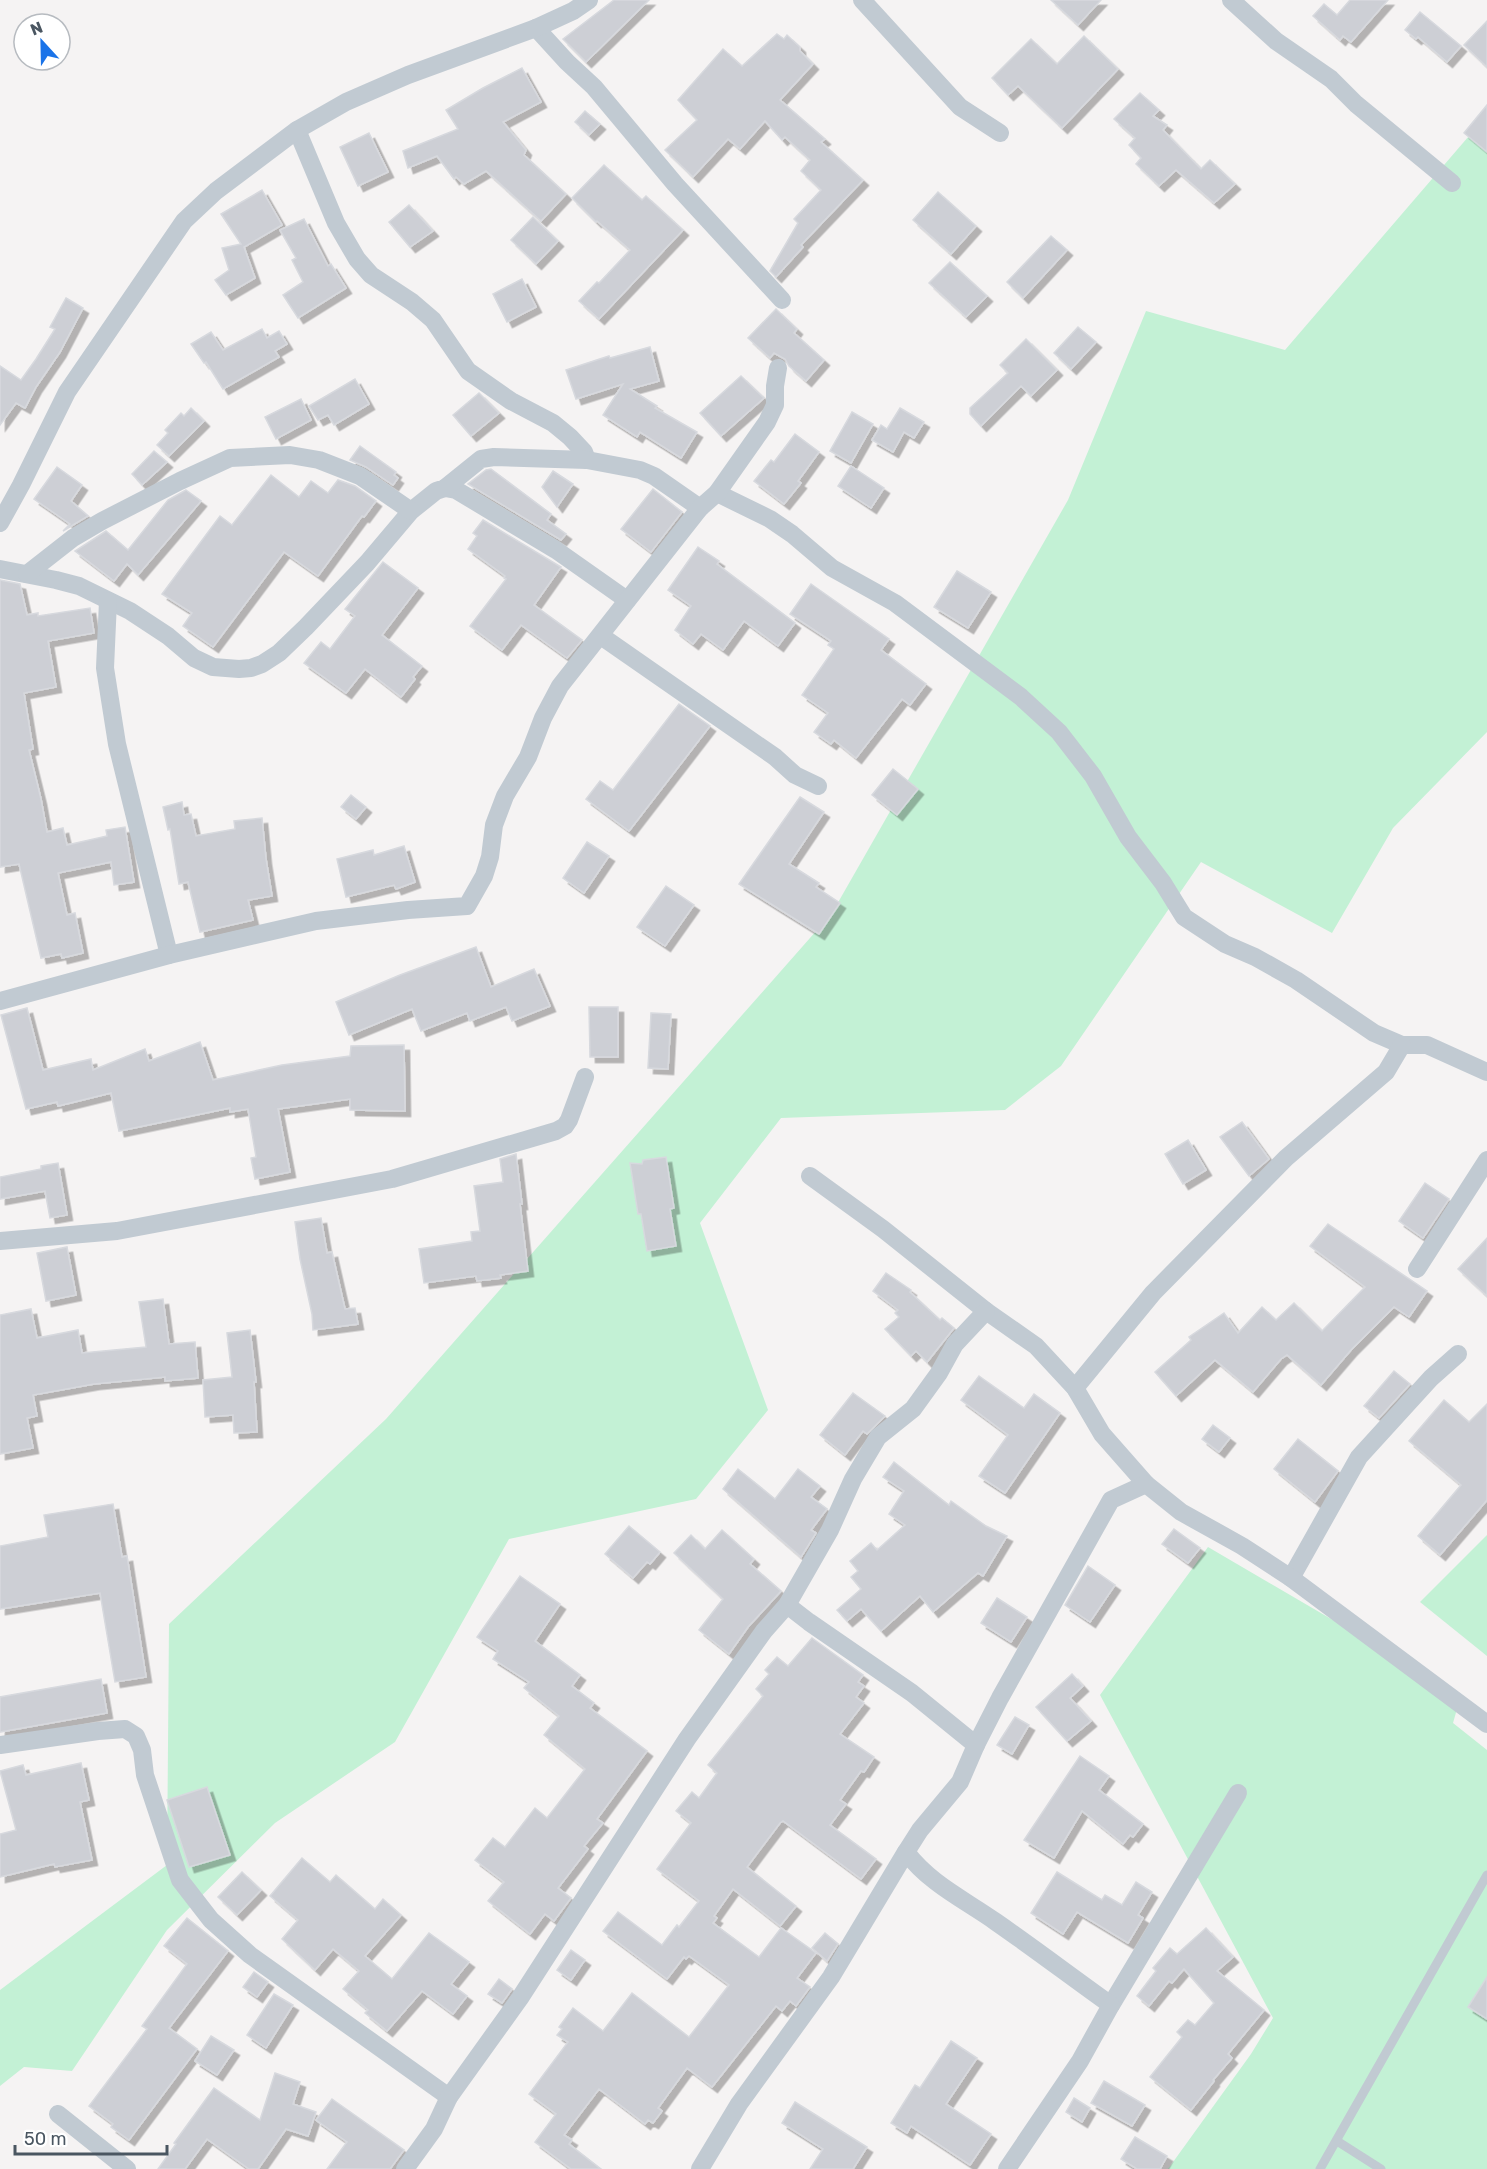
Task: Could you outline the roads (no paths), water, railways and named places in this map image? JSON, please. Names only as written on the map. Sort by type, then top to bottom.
[{"type":"street","points":[[0,523],[67,392],[184,221],[216,191],[297,130],[346,102],[408,75],[536,28],[573,11],[589,0]]},
{"type":"street","points":[[862,0],[960,107],[1000,133]]},
{"type":"street","points":[[1231,0],[1276,41],[1331,80],[1356,104],[1452,183]]},
{"type":"street","points":[[536,28],[594,87],[675,184],[782,300]]},
{"type":"street","points":[[297,130],[336,223],[357,259],[371,275],[412,302],[433,320],[468,371],[511,401],[553,423],[584,452],[587,460]]},
{"type":"street","points":[[0,1001],[169,956],[316,921],[408,910],[467,906],[484,876],[490,857],[494,825],[505,796],[528,757],[543,718],[560,686],[700,508],[717,493],[767,422],[775,405],[778,368]]},
{"type":"street","points":[[27,574],[73,538],[92,527],[230,458],[290,454],[319,460],[360,476],[411,511]]},
{"type":"street","points":[[0,569],[79,586],[130,611],[194,658],[213,667],[251,668],[262,664],[279,652],[306,627],[411,511],[436,491],[445,488],[481,459],[494,457],[587,460],[640,470],[654,476],[700,508]]},
{"type":"street","points":[[445,488],[456,490],[556,550],[627,600]]},
{"type":"street","points":[[717,493],[770,519],[792,534],[832,568],[895,603],[1021,697],[1059,732],[1093,776],[1128,837],[1163,883],[1184,916],[1225,944],[1255,957],[1296,980],[1374,1033],[1402,1045],[1427,1045],[1487,1072]]},
{"type":"street","points":[[108,601],[105,668],[117,744],[169,956]]},
{"type":"street","points":[[601,636],[775,757],[795,775],[818,786]]},
{"type":"street","points":[[1075,1388],[1153,1293],[1286,1158],[1386,1072],[1402,1045]]},
{"type":"street","points":[[0,1241],[117,1231],[392,1179],[556,1131],[565,1126],[569,1120],[585,1077]]},
{"type":"street","points":[[1417,1269],[1487,1160]]},
{"type":"street","points":[[810,1176],[883,1229],[986,1311],[1036,1346],[1075,1388],[1102,1434],[1146,1484],[1181,1512],[1242,1546],[1292,1578],[1487,1724]]},
{"type":"street","points":[[405,2169],[434,2129],[449,2097],[520,1998],[687,1739],[764,1631],[787,1605],[830,1530],[853,1479],[878,1437],[912,1409],[939,1373],[955,1344],[986,1311]]},
{"type":"street","points":[[1292,1578],[1359,1457],[1431,1378],[1458,1354]]},
{"type":"street","points":[[700,2169],[739,2104],[831,1977],[920,1830],[960,1782],[976,1745],[1111,1500],[1146,1484]]},
{"type":"street","points":[[787,1605],[808,1622],[912,1693],[976,1745]]},
{"type":"street","points":[[0,1745],[87,1732],[125,1729],[136,1736],[142,1750],[145,1775],[180,1880],[211,1920],[250,1955],[449,2097]]},
{"type":"street","points":[[1007,2169],[1080,2061],[1238,1793]]},
{"type":"street","points":[[906,1852],[919,1869],[933,1881],[995,1921],[1112,2006]]},
{"type":"street","points":[[58,2114],[127,2169]]},
{"type":"lane","points":[[1320,2169],[1487,1875]]},
{"type":"lane","points":[[1337,2141],[1381,2169]]}]
